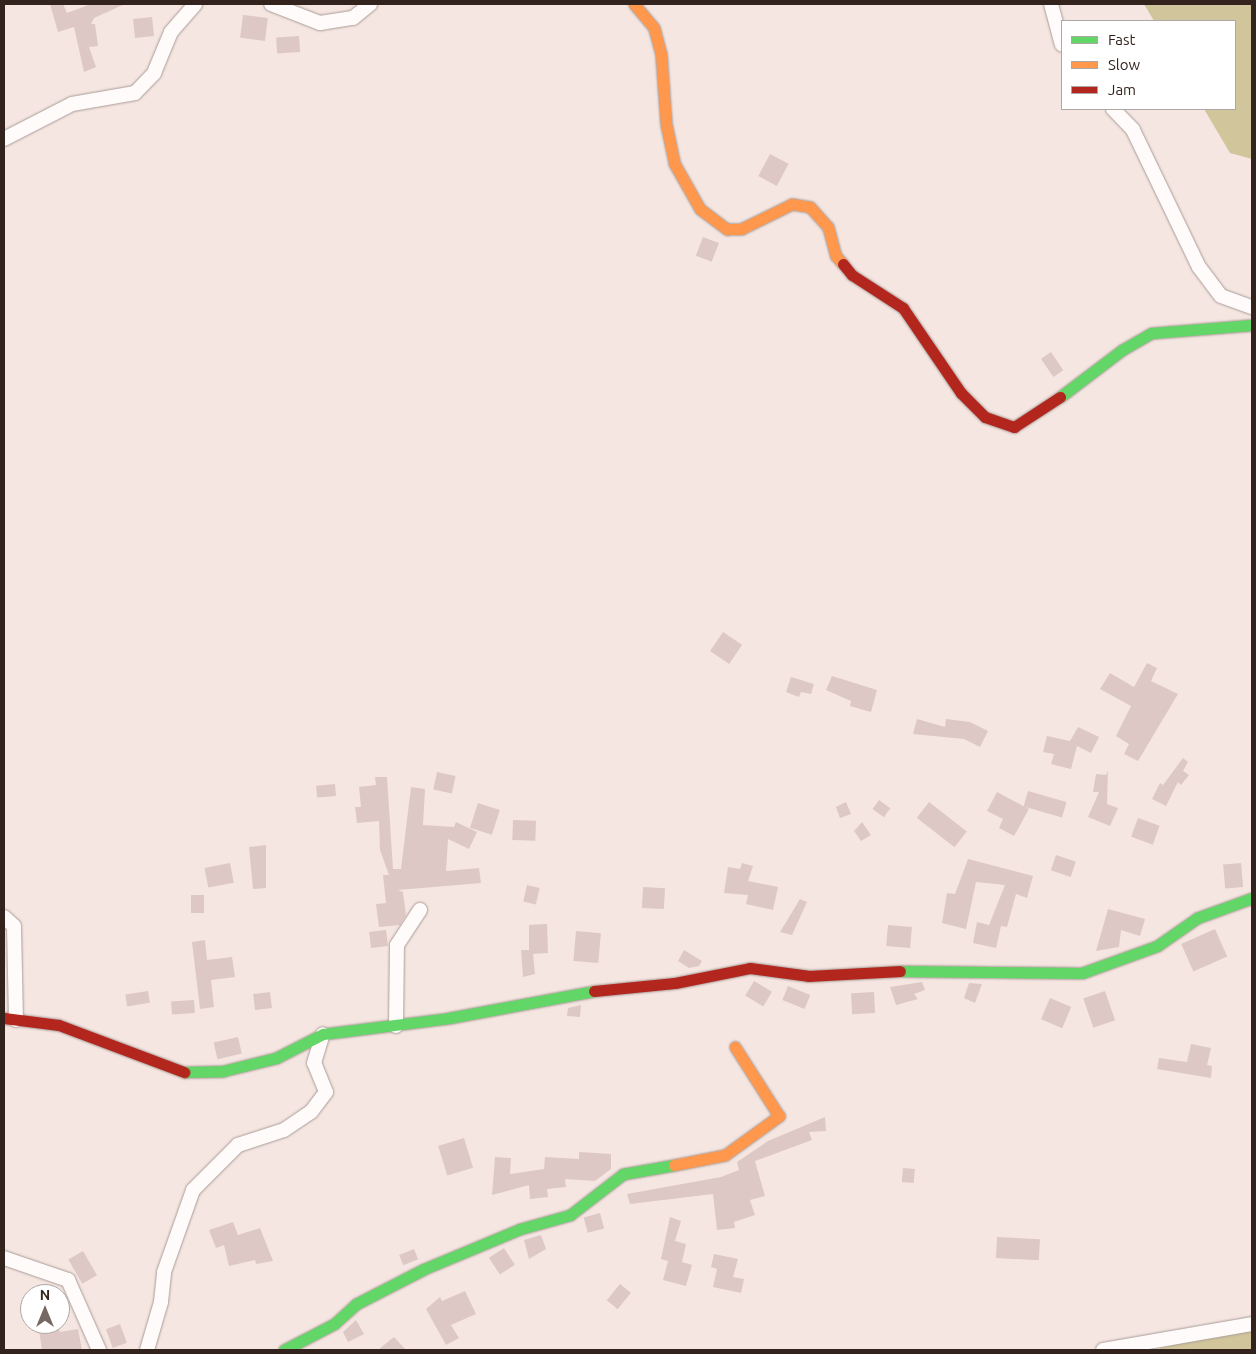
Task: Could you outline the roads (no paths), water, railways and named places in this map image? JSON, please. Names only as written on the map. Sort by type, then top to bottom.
[{"type":"street","points":[[4,139],[72,104],[135,93],[154,73],[171,32],[195,4]]},
{"type":"street","points":[[271,4],[320,23],[353,18],[370,4]]},
{"type":"street","points":[[634,4],[654,28],[661,54],[666,124],[674,163],[700,209],[727,229],[741,229],[792,204],[810,207],[828,227],[836,256],[852,275],[903,308],[961,393],[985,416],[1014,427],[1032,418],[1122,350],[1152,333],[1252,325]]},
{"type":"street","points":[[1052,4],[1061,41]]},
{"type":"street","points":[[1114,110],[1133,130],[1199,267],[1222,296],[1252,307]]},
{"type":"street","points":[[4,917],[14,926],[10,1019],[60,1025],[180,1072],[223,1070],[276,1058],[323,1034],[396,1026],[608,988],[675,983],[750,968],[809,976],[920,970],[1082,974],[1157,946],[1198,918],[1252,898]]},
{"type":"street","points":[[396,1026],[397,945],[420,910]]},
{"type":"street","points":[[147,1350],[161,1302],[164,1272],[193,1190],[238,1145],[284,1130],[311,1112],[326,1092],[314,1063],[323,1034]]},
{"type":"street","points":[[284,1350],[334,1324],[356,1304],[424,1269],[520,1229],[570,1215],[623,1174],[725,1155],[755,1137],[779,1116],[735,1047]]},
{"type":"street","points":[[4,1258],[68,1280],[99,1350]]},
{"type":"street","points":[[1103,1350],[1252,1324]]}]
